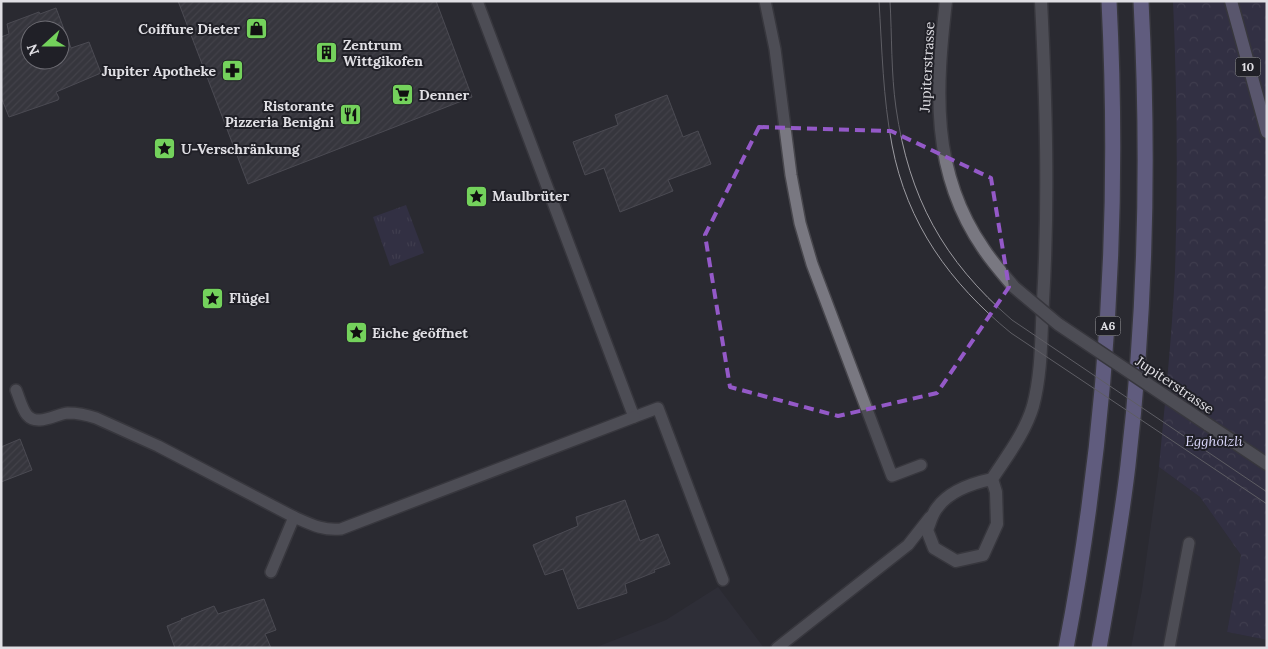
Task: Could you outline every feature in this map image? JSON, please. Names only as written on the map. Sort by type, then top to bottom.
[{"type":"highway","name":"A6","points":[[1066,648],[1088,519],[1102,406],[1108,327],[1112,260],[1114,135],[1109,1]]},
{"type":"highway","name":"A6","points":[[1099,648],[1128,466],[1140,329],[1145,193],[1144,57],[1141,1]]},
{"type":"main road","name":"10","points":[[1231,1],[1267,132]]},
{"type":"street","name":"Jupiterstrasse","points":[[946,1],[939,68],[939,118],[946,165],[956,199],[986,253],[1014,286],[1058,324],[1267,464]]},
{"type":"street","points":[[992,479],[996,492],[997,524],[983,555],[956,561],[934,548],[927,530],[937,507],[955,492],[974,483],[992,479],[1019,438],[1032,407],[1039,373],[1046,264],[1046,137],[1041,1]]},
{"type":"lane","points":[[477,1],[634,417]]},
{"type":"lane","points":[[765,1],[775,49],[790,175],[800,223],[812,264],[892,476],[921,465]]},
{"type":"lane","points":[[16,390],[26,415],[32,419],[37,421],[67,414],[86,414],[158,446],[294,517],[318,528],[332,530],[341,529],[658,408],[723,580]]},
{"type":"lane","points":[[776,648],[908,545],[937,507]]},
{"type":"lane","points":[[271,572],[294,517]]},
{"type":"lane","points":[[1169,648],[1189,543]]},
{"type":"highlighted area","points":[[759,127],[891,131],[991,178],[1009,287],[937,393],[838,416],[730,387],[705,235]]},
{"type":"shaded area","points":[[1159,467],[1200,497],[1241,555],[1227,632],[1267,640],[1267,648],[1131,648],[1142,590]]},
{"type":"shaded area","points":[[718,587],[764,648],[594,648],[666,620]]},
{"type":"green space","name":"Egghölzli","points":[[1173,1],[1267,1],[1267,640],[1227,632],[1241,555],[1200,497],[1159,467],[1175,271],[1177,136]]},
{"type":"green space","points":[[406,205],[424,253],[390,266],[373,217]]},
{"type":"building","name":"Zentrum Wittgikofen","points":[[178,1],[436,1],[472,97],[248,184]]},
{"type":"building","points":[[56,8],[60,20],[20,20],[20,70],[70,70],[70,45],[71,48],[89,42],[101,73],[56,92],[58,100],[9,117],[1,97],[1,37],[9,34],[7,24],[39,12],[40,14]]},
{"type":"building","points":[[667,95],[683,137],[698,131],[711,164],[668,180],[673,191],[620,212],[604,168],[585,175],[573,142],[618,125],[615,115]]},
{"type":"building","points":[[20,439],[32,470],[1,482],[1,447]]},
{"type":"building","points":[[625,500],[640,541],[658,534],[670,564],[625,584],[627,593],[578,609],[563,569],[545,575],[533,545],[578,526],[576,517]]},
{"type":"building","points":[[264,599],[276,630],[265,634],[271,648],[175,648],[167,626],[214,606],[218,614]]},
{"type":"tram line","points":[[879,1],[887,109],[892,145],[899,174],[908,201],[920,226],[950,272],[969,294],[1011,333],[1267,504]]},
{"type":"tram line","points":[[890,1],[894,95],[902,140],[920,199],[948,250],[988,297],[1012,320],[1267,492]]},
{"type":"place","name":"Coiffure Dieter","points":[[256,29]]},
{"type":"place","name":"Zentrum Wittgikofen","points":[[327,53]]},
{"type":"place","name":"Jupiter Apotheke","points":[[232,71]]},
{"type":"place","name":"Denner","points":[[403,95]]},
{"type":"place","name":"Ristorante Pizzeria Benigni","points":[[350,114]]},
{"type":"place","name":"U-Verschränkung","points":[[165,149]]},
{"type":"place","name":"Maulbrüter","points":[[476,196]]},
{"type":"place","name":"Flügel","points":[[213,298]]},
{"type":"place","name":"Eiche geöffnet","points":[[356,333]]}]
